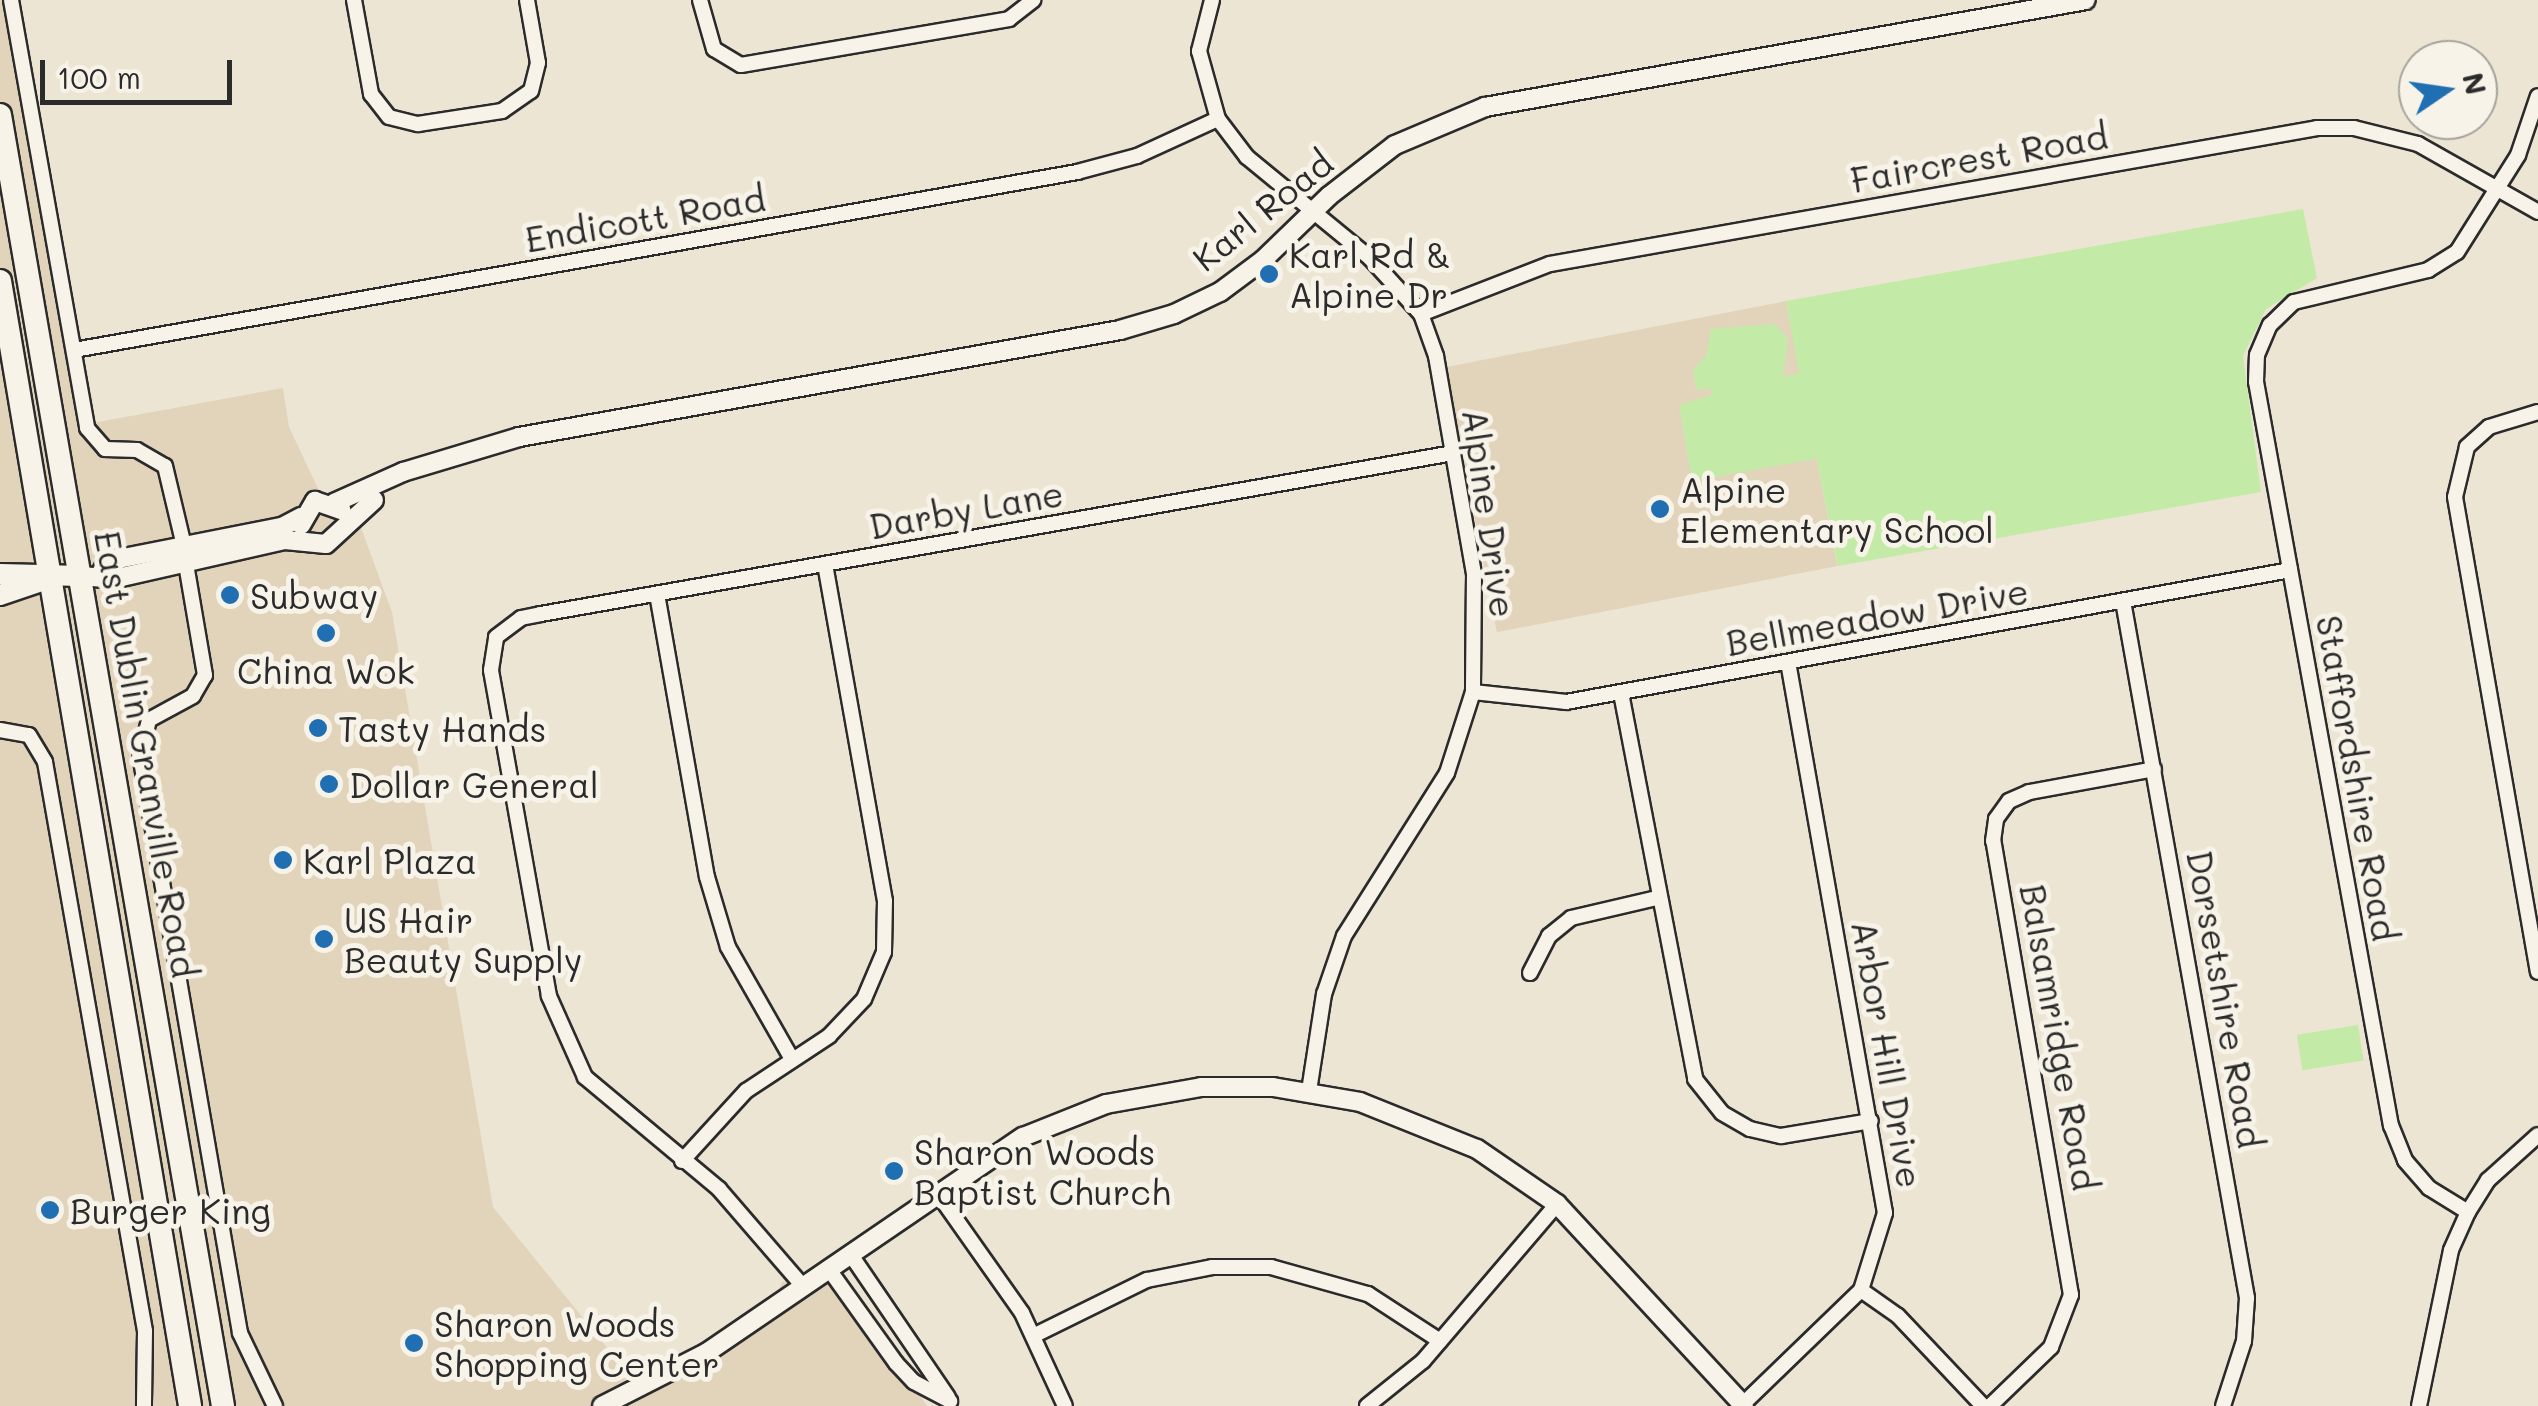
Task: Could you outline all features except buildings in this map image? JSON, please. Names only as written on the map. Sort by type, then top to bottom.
[{"type":"main road","name":"East Dublin Granville Road","points":[[0,114],[91,574],[223,1406]]},
{"type":"main road","name":"East Dublin Granville Road","points":[[0,281],[190,1406]]},
{"type":"main road","points":[[0,574],[18,571],[50,578]]},
{"type":"main road","points":[[0,595],[50,578],[91,574]]},
{"type":"street","name":"East Dublin Granville Road","points":[[11,0],[92,438],[104,449],[137,450],[166,466],[185,555],[205,674],[194,696],[149,720],[140,755],[240,1333],[275,1406]]},
{"type":"street","points":[[354,0],[371,94],[389,118],[418,124],[502,111],[531,92],[538,63],[527,0]]},
{"type":"street","points":[[700,0],[706,32],[728,60],[755,65],[1009,19],[1032,2]]},
{"type":"street","name":"Alpine Drive","points":[[1212,0],[1199,51],[1218,118],[1247,158],[1398,284],[1421,314],[1453,453],[1474,572],[1473,692],[1447,773],[1344,936],[1324,994],[1309,1091]]},
{"type":"street","name":"Karl Road","points":[[334,503],[519,437],[1120,330],[1220,292],[1395,145],[1486,107],[2086,0]]},
{"type":"street","points":[[2498,190],[2518,155],[2538,96]]},
{"type":"street","name":"Endicott Road","points":[[74,350],[1077,172],[1138,156],[1218,118]]},
{"type":"street","name":"Faircrest Road","points":[[1421,314],[1550,264],[2317,128],[2389,134],[2538,212]]},
{"type":"street","name":"Staffordshire Road","points":[[2468,1212],[2429,1188],[2405,1160],[2391,1126],[2256,382],[2257,355],[2270,325],[2294,302],[2325,291],[2428,270],[2457,252],[2498,190]]},
{"type":"street","points":[[2538,412],[2489,427],[2467,447],[2455,497],[2534,928],[2538,972]]},
{"type":"street","name":"Darby Lane","points":[[682,1160],[585,1076],[549,996],[491,670],[496,637],[520,618],[1453,453]]},
{"type":"street","name":"Karl Road","points":[[345,525],[358,508],[409,482],[414,472]]},
{"type":"street","points":[[91,574],[108,561],[185,555],[284,540],[333,542],[345,525],[334,503],[316,501],[301,517],[185,555]]},
{"type":"street","points":[[301,517],[312,542]]},
{"type":"street","points":[[801,1284],[718,1189],[682,1160],[746,1091],[829,1036],[864,999],[878,976],[887,927],[824,564]]},
{"type":"street","name":"Bellmeadow Drive","points":[[1473,692],[1530,702],[1621,693],[2290,570]]},
{"type":"street","points":[[657,594],[707,877],[728,947],[792,1059]]},
{"type":"street","name":"Dorsetshire Road","points":[[2123,602],[2247,1298],[2244,1341],[2222,1406]]},
{"type":"street","name":"Arbor Hill Drive","points":[[1744,1405],[1862,1290],[1885,1214],[1788,662]]},
{"type":"street","points":[[1621,693],[1686,1058],[1714,1105],[1750,1129],[1782,1136],[1871,1121]]},
{"type":"street","points":[[0,730],[29,735],[45,762],[145,1331],[144,1406]]},
{"type":"street","name":"Balsamridge Road","points":[[1986,1406],[2050,1347],[2071,1294],[1993,841],[1996,819],[2009,801],[2029,792],[2154,769]]},
{"type":"street","points":[[1530,973],[1549,936],[1571,918],[1657,898]]},
{"type":"street","points":[[602,1406],[706,1353],[936,1191],[1023,1137],[1106,1104],[1201,1087],[1309,1091],[1360,1102],[1477,1149],[1557,1204],[1744,1405]]},
{"type":"street","points":[[2419,1406],[2451,1250],[2488,1180],[2538,1134]]},
{"type":"street","points":[[936,1191],[1035,1335],[1066,1406]]},
{"type":"street","points":[[1367,1406],[1389,1394],[1440,1341],[1557,1204]]},
{"type":"street","points":[[851,1254],[952,1404]]},
{"type":"street","points":[[1035,1335],[1147,1280],[1212,1267],[1271,1267],[1368,1294],[1440,1341]]},
{"type":"street","points":[[828,1268],[896,1363],[914,1382],[952,1404]]},
{"type":"street","points":[[1862,1290],[1898,1316],[1986,1406]]},
{"type":"shaded area","points":[[0,0],[11,0],[87,424],[283,388],[289,427],[330,514],[353,506],[392,612],[493,1207],[639,1387],[776,1296],[782,1282],[838,1266],[927,1406],[0,1406]]},
{"type":"shaded area","points":[[1786,301],[1838,566],[1497,632],[1445,367]]},
{"type":"green space","points":[[2303,209],[2317,278],[2266,309],[2243,356],[2261,492],[1838,566],[1814,446],[1815,459],[1692,481],[1679,405],[1712,395],[1710,388],[1696,390],[1693,370],[1706,356],[1711,329],[1775,324],[1788,339],[1783,376],[1799,374],[1786,301]]},
{"type":"green space","points":[[2358,1025],[2364,1061],[2302,1070],[2297,1035]]},
{"type":"place","name":"Karl Rd & Alpine Dr","points":[[1269,274]]},
{"type":"place","name":"Alpine Elementary School","points":[[1660,509]]},
{"type":"place","name":"Subway","points":[[230,595]]},
{"type":"place","name":"China Wok","points":[[326,633]]},
{"type":"place","name":"Tasty Hands","points":[[318,728]]},
{"type":"place","name":"Dollar General","points":[[329,784]]},
{"type":"place","name":"Karl Plaza","points":[[283,860]]},
{"type":"place","name":"US Hair Beauty Supply","points":[[324,939]]},
{"type":"place","name":"Sharon Woods Baptist Church","points":[[894,1171]]},
{"type":"place","name":"Burger King","points":[[50,1210]]},
{"type":"place","name":"Sharon Woods Shopping Center","points":[[414,1343]]}]
